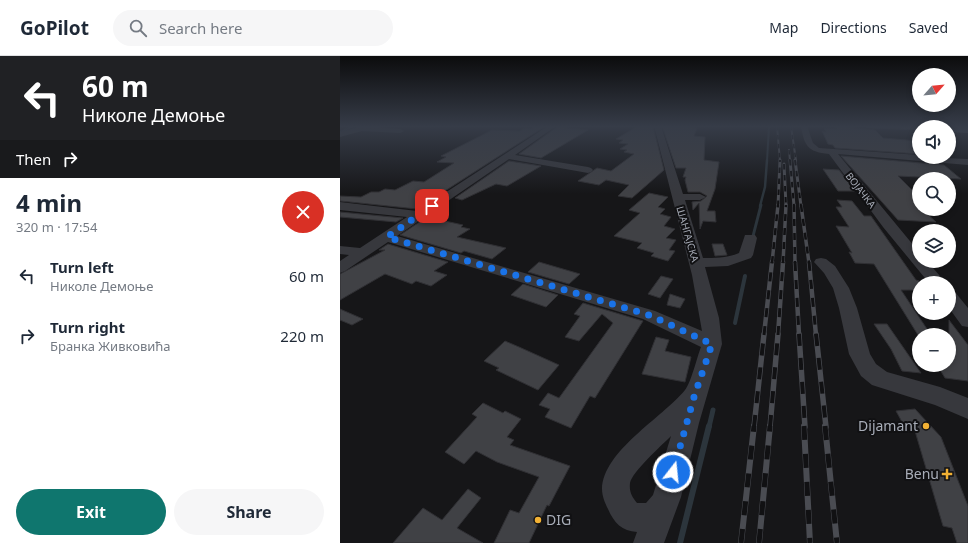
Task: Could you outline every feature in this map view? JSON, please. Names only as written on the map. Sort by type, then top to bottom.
[{"type":"street","points":[[340,268],[519,149]]},
{"type":"street","name":"ШАНГАЈСКА","points":[[668,149],[678,197],[690,220],[696,262],[710,317],[712,344]]},
{"type":"street","points":[[816,149],[832,152],[968,162]]},
{"type":"street","name":"ВОЈАЧКА","points":[[832,152],[912,253]]},
{"type":"street","points":[[508,156],[588,170]]},
{"type":"street","points":[[678,197],[700,197]]},
{"type":"street","points":[[340,206],[419,215]]},
{"type":"street","points":[[387,237],[649,315],[712,344],[694,397],[665,502],[656,528],[648,543]]},
{"type":"street","points":[[696,262],[719,262],[741,258],[746,255],[750,238]]},
{"type":"street","points":[[340,250],[363,253]]},
{"type":"street","points":[[821,262],[830,269],[838,280],[845,297],[860,355],[866,367],[880,379],[940,397],[968,409]]},
{"type":"street","name":"ВОЈАЧКА","points":[[925,268],[932,276]]},
{"type":"street","points":[[956,305],[968,321]]},
{"type":"street","points":[[665,502],[661,510],[654,516],[646,519],[630,517],[622,509],[617,499],[615,491],[617,480],[622,469],[628,462],[694,397]]},
{"type":"building","points":[[455,149],[510,149],[417,209],[340,201],[340,196],[361,197],[371,192],[379,192],[385,189],[395,190],[413,181],[424,182],[454,163],[437,162],[446,157],[441,156]]},
{"type":"building","points":[[526,149],[557,149],[541,158],[519,154]]},
{"type":"building","points":[[620,149],[659,149],[664,170],[632,198],[618,196],[629,185],[606,180],[599,185],[578,181],[597,168],[611,171],[634,154],[624,152],[627,150]]},
{"type":"building","points":[[670,149],[704,149],[704,160],[719,162],[715,189],[707,211],[715,211],[716,222],[703,221],[700,229],[699,203],[693,210],[692,202],[701,201],[707,196],[700,192],[688,192],[685,180],[686,177],[683,177],[686,168],[676,168]]},
{"type":"building","points":[[845,149],[912,149],[912,154]]},
{"type":"building","points":[[841,156],[912,162],[912,164],[944,165],[952,172],[912,172],[912,177],[898,176],[912,190],[912,216],[930,216],[936,222],[898,220]]},
{"type":"building","points":[[509,161],[541,166],[507,186],[496,184],[462,200],[455,198]]},
{"type":"building","points":[[823,169],[839,170],[855,191],[838,191]]},
{"type":"building","points":[[649,193],[668,197],[658,207],[665,209],[660,214],[671,217],[664,226],[675,229],[666,238],[676,240],[669,250],[675,251],[668,261],[651,256],[654,253],[637,248],[642,243],[614,236],[640,213],[629,210]]},
{"type":"building","points":[[837,200],[852,201],[864,216],[871,216],[913,276],[912,290],[901,290],[912,306],[912,320],[921,320],[926,328],[914,328],[874,264],[855,263],[849,252],[852,253],[836,226],[849,227],[836,207],[842,207]]},
{"type":"building","points":[[340,212],[403,218],[396,222],[340,217]]},
{"type":"building","points":[[427,217],[463,225],[461,227],[470,229],[457,237],[506,248],[492,259],[464,251],[461,253],[400,235]]},
{"type":"building","points":[[388,244],[448,262],[434,271],[447,275],[431,286],[416,281],[412,284],[385,274],[340,300],[340,274],[385,250],[379,250]]},
{"type":"building","points":[[712,244],[723,244],[727,255],[715,256]]},
{"type":"building","points":[[539,262],[580,274],[569,284],[528,272]]},
{"type":"building","points":[[661,276],[673,279],[660,298],[648,294]]},
{"type":"building","points":[[523,284],[558,295],[546,307],[511,295]]},
{"type":"building","points":[[670,294],[685,299],[680,308],[667,305]]},
{"type":"building","points":[[583,303],[643,321],[595,398],[590,396],[571,428],[545,417],[550,409],[539,405],[548,393],[559,398],[613,323],[602,314],[579,341],[565,337],[580,316],[574,314]]},
{"type":"building","points":[[340,309],[363,319],[352,325],[340,320]]},
{"type":"building","points":[[949,320],[955,328],[949,328]]},
{"type":"building","points":[[874,324],[887,324],[912,360],[912,372],[921,373],[902,371],[891,349]]},
{"type":"building","points":[[956,329],[968,345],[968,381],[945,378],[941,372],[956,372]]},
{"type":"building","points":[[656,337],[669,340],[665,351],[691,357],[685,382],[642,374]]},
{"type":"building","points":[[505,341],[559,365],[538,390],[496,370],[499,368],[484,361]]},
{"type":"building","points":[[483,403],[503,413],[505,411],[521,419],[507,437],[514,440],[510,445],[570,466],[549,506],[547,505],[529,543],[494,543],[510,510],[519,513],[539,477],[497,462],[476,451],[464,464],[445,452],[477,417],[472,414]]},
{"type":"building","points":[[915,409],[941,437],[968,506],[968,543],[957,543],[952,528],[943,526],[915,431],[907,431],[896,411]]},
{"type":"building","points":[[468,489],[481,498],[457,528],[483,543],[393,543],[423,508],[442,520]]},
{"type":"waterway","points":[[767,161],[768,149]]},
{"type":"waterway","points":[[760,206],[765,187],[767,160]]},
{"type":"waterway","points":[[752,240],[761,205]]},
{"type":"waterway","points":[[735,323],[745,276]]},
{"type":"waterway","points":[[709,427],[713,410]]},
{"type":"waterway","points":[[680,543],[709,426]]},
{"type":"railway","points":[[779,149],[780,161]]},
{"type":"railway","points":[[794,149],[796,161]]},
{"type":"railway","points":[[789,150],[790,161]]},
{"type":"railway","points":[[790,160],[794,206]]},
{"type":"railway","points":[[795,160],[801,206]]},
{"type":"railway","points":[[778,206],[780,161]]},
{"type":"railway","points":[[784,164],[786,205]]},
{"type":"railway","points":[[772,263],[778,205]]},
{"type":"railway","points":[[783,263],[786,205]]},
{"type":"railway","points":[[794,205],[795,263]]},
{"type":"railway","points":[[801,205],[809,263]]},
{"type":"railway","points":[[764,335],[772,262]]},
{"type":"railway","points":[[778,335],[783,262]]},
{"type":"railway","points":[[795,262],[799,335]]},
{"type":"railway","points":[[809,262],[816,335]]},
{"type":"railway","points":[[754,427],[764,334]]},
{"type":"railway","points":[[770,427],[778,334]]},
{"type":"railway","points":[[799,334],[805,427]]},
{"type":"railway","points":[[816,334],[826,427]]},
{"type":"railway","points":[[741,543],[754,426]]},
{"type":"railway","points":[[759,543],[770,426]]},
{"type":"railway","points":[[804,426],[810,543]]},
{"type":"railway","points":[[825,426],[837,543]]},
{"type":"place","name":"Dijamant","points":[[926,426]]},
{"type":"place","name":"Benu","points":[[947,474]]},
{"type":"place","name":"DIG","points":[[538,520]]},
{"type":"route","points":[[432,206],[387,237],[649,315],[712,344],[694,397],[673,472]]}]
